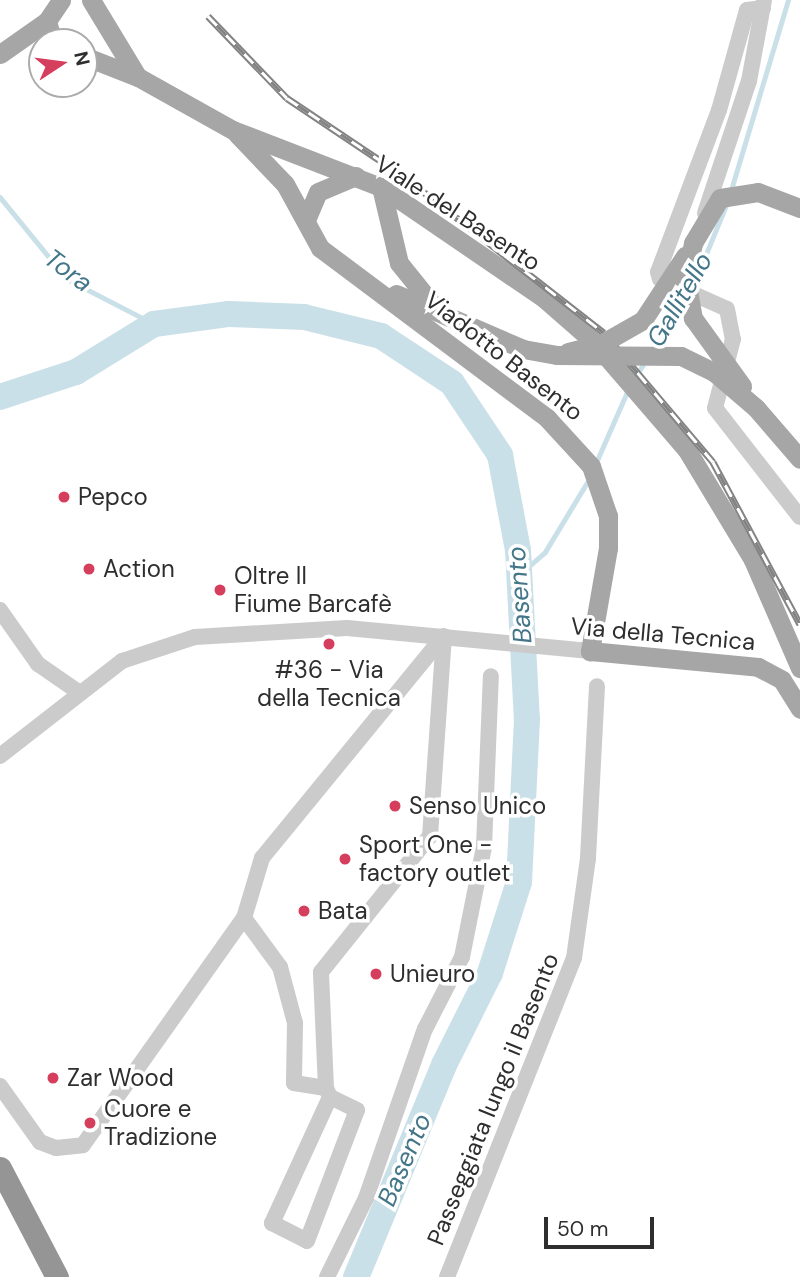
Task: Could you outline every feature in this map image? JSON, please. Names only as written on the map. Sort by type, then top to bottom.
[{"type":"highway","points":[[0,1168],[57,1277]]},
{"type":"highway","points":[[0,1198],[42,1277]]},
{"type":"main road","points":[[91,0],[105,27],[138,77]]},
{"type":"main road","points":[[53,7],[53,28]]},
{"type":"main road","points":[[7,51],[53,7]]},
{"type":"main road","points":[[98,43],[105,27]]},
{"type":"main road","points":[[7,51],[28,49]]},
{"type":"main road","name":"Viale del Basento","points":[[98,60],[138,77],[233,130],[382,187],[493,258],[594,342],[665,420],[729,516],[800,668]]},
{"type":"main road","name":"Viale del Basento","points":[[233,130],[285,184],[306,220]]},
{"type":"main road","points":[[306,220],[318,191],[356,176]]},
{"type":"main road","points":[[382,187],[399,264],[441,311]]},
{"type":"main road","points":[[557,355],[601,344],[643,320],[693,243],[705,214],[720,198],[758,192],[800,208]]},
{"type":"main road","name":"Viadotto Basento","points":[[306,220],[320,248],[547,418],[591,466],[608,516],[608,548],[590,651]]},
{"type":"main road","points":[[693,243],[686,279],[693,318],[756,408],[800,459]]},
{"type":"main road","points":[[372,285],[441,311],[523,349],[557,355],[681,356],[714,372],[756,408]]},
{"type":"main road","name":"Via della Tecnica","points":[[590,651],[772,671],[785,663],[784,630]]},
{"type":"main road","name":"Via della Tecnica","points":[[772,671],[800,709]]},
{"type":"street","points":[[705,214],[738,116],[764,4],[747,9],[719,110],[658,272],[666,282],[719,303],[733,322],[733,339],[715,408],[799,518]]},
{"type":"street","points":[[0,610],[38,664],[77,691]]},
{"type":"street","name":"Via della Tecnica","points":[[0,756],[77,691],[122,661],[195,637],[284,628],[444,636],[590,651]]},
{"type":"street","points":[[244,918],[280,967],[295,1023],[294,1083],[328,1093],[357,1110],[307,1241],[272,1223],[328,1093],[321,972],[435,820],[444,636]]},
{"type":"street","points":[[0,1086],[40,1142],[56,1149],[83,1145],[244,918],[262,858],[444,636]]},
{"type":"street","points":[[327,1277],[366,1198],[425,1029],[462,957],[484,847],[491,676]]},
{"type":"street","name":"Passeggiata lungo il Basento","points":[[447,1277],[574,958],[588,858],[597,686]]},
{"type":"waterway","name":"Gallitello","points":[[731,190],[788,0]]},
{"type":"waterway","name":"Tora","points":[[0,197],[67,279],[154,324]]},
{"type":"waterway","name":"Gallitello","points":[[695,281],[726,205]]},
{"type":"waterway","name":"Gallitello","points":[[653,349],[683,300]]},
{"type":"waterway","name":"Basento","points":[[0,397],[76,372],[154,324],[229,314],[304,317],[381,336],[452,383],[500,455],[518,550],[527,719],[519,882],[490,973],[444,1065],[356,1277]]},
{"type":"waterway","name":"Gallitello","points":[[634,379],[644,363]]},
{"type":"waterway","name":"Gallitello","points":[[595,465],[628,390]]},
{"type":"waterway","name":"Gallitello","points":[[520,574],[545,552],[589,479]]},
{"type":"railway","points":[[208,16],[287,98],[402,175],[604,333],[713,462],[800,624]]},
{"type":"place","name":"Pepco","points":[[64,497]]},
{"type":"place","name":"Action","points":[[89,569]]},
{"type":"place","name":"Oltre Il Fiume Barcafè","points":[[220,590]]},
{"type":"place","name":"#36 - Via della Tecnica","points":[[329,644]]},
{"type":"place","name":"Senso Unico","points":[[395,806]]},
{"type":"place","name":"Sport One - factory outlet","points":[[345,859]]},
{"type":"place","name":"Bata","points":[[304,911]]},
{"type":"place","name":"Unieuro","points":[[376,974]]},
{"type":"place","name":"Zar Wood","points":[[53,1078]]},
{"type":"place","name":"Cuore e Tradizione","points":[[90,1123]]}]
